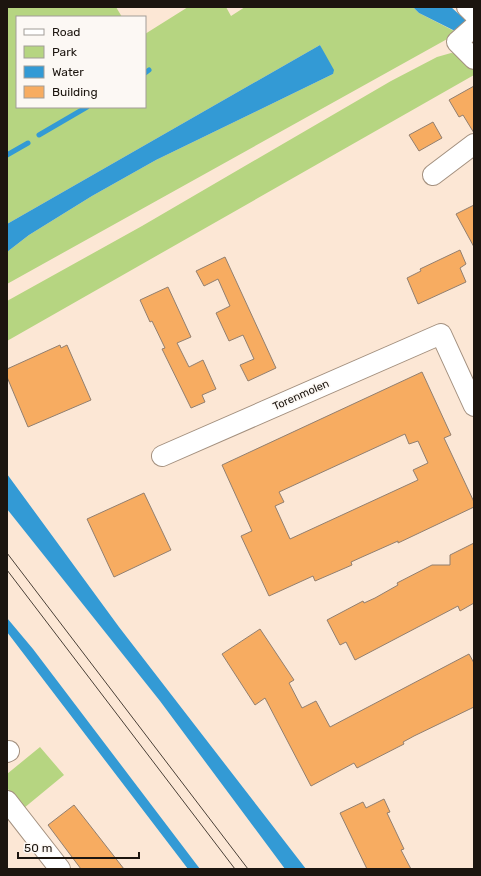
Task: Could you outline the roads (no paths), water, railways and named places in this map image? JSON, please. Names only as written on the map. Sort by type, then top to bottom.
[{"type":"street","points":[[467,7],[474,14]]},
{"type":"street","points":[[465,35],[474,60]]},
{"type":"street","points":[[433,175],[474,144]]},
{"type":"street","name":"Torenmolen","points":[[162,456],[441,334],[474,406]]},
{"type":"street","points":[[7,801],[60,869]]},
{"type":"water","points":[[413,7],[451,7],[474,28],[474,48],[461,34],[419,13]]},
{"type":"water","points":[[320,45],[334,70],[333,74],[156,160],[92,196],[29,235],[7,252],[7,224]]},
{"type":"water","points":[[7,474],[119,627],[306,869],[285,869],[160,701],[7,509]]},
{"type":"water","points":[[7,618],[33,649],[200,869],[188,869],[7,632]]},
{"type":"waterway","points":[[39,135],[85,108]]},
{"type":"waterway","points":[[7,155],[28,143]]},
{"type":"tram line","points":[[7,553],[248,869]]},
{"type":"tram line","points":[[7,570],[235,869]]}]
